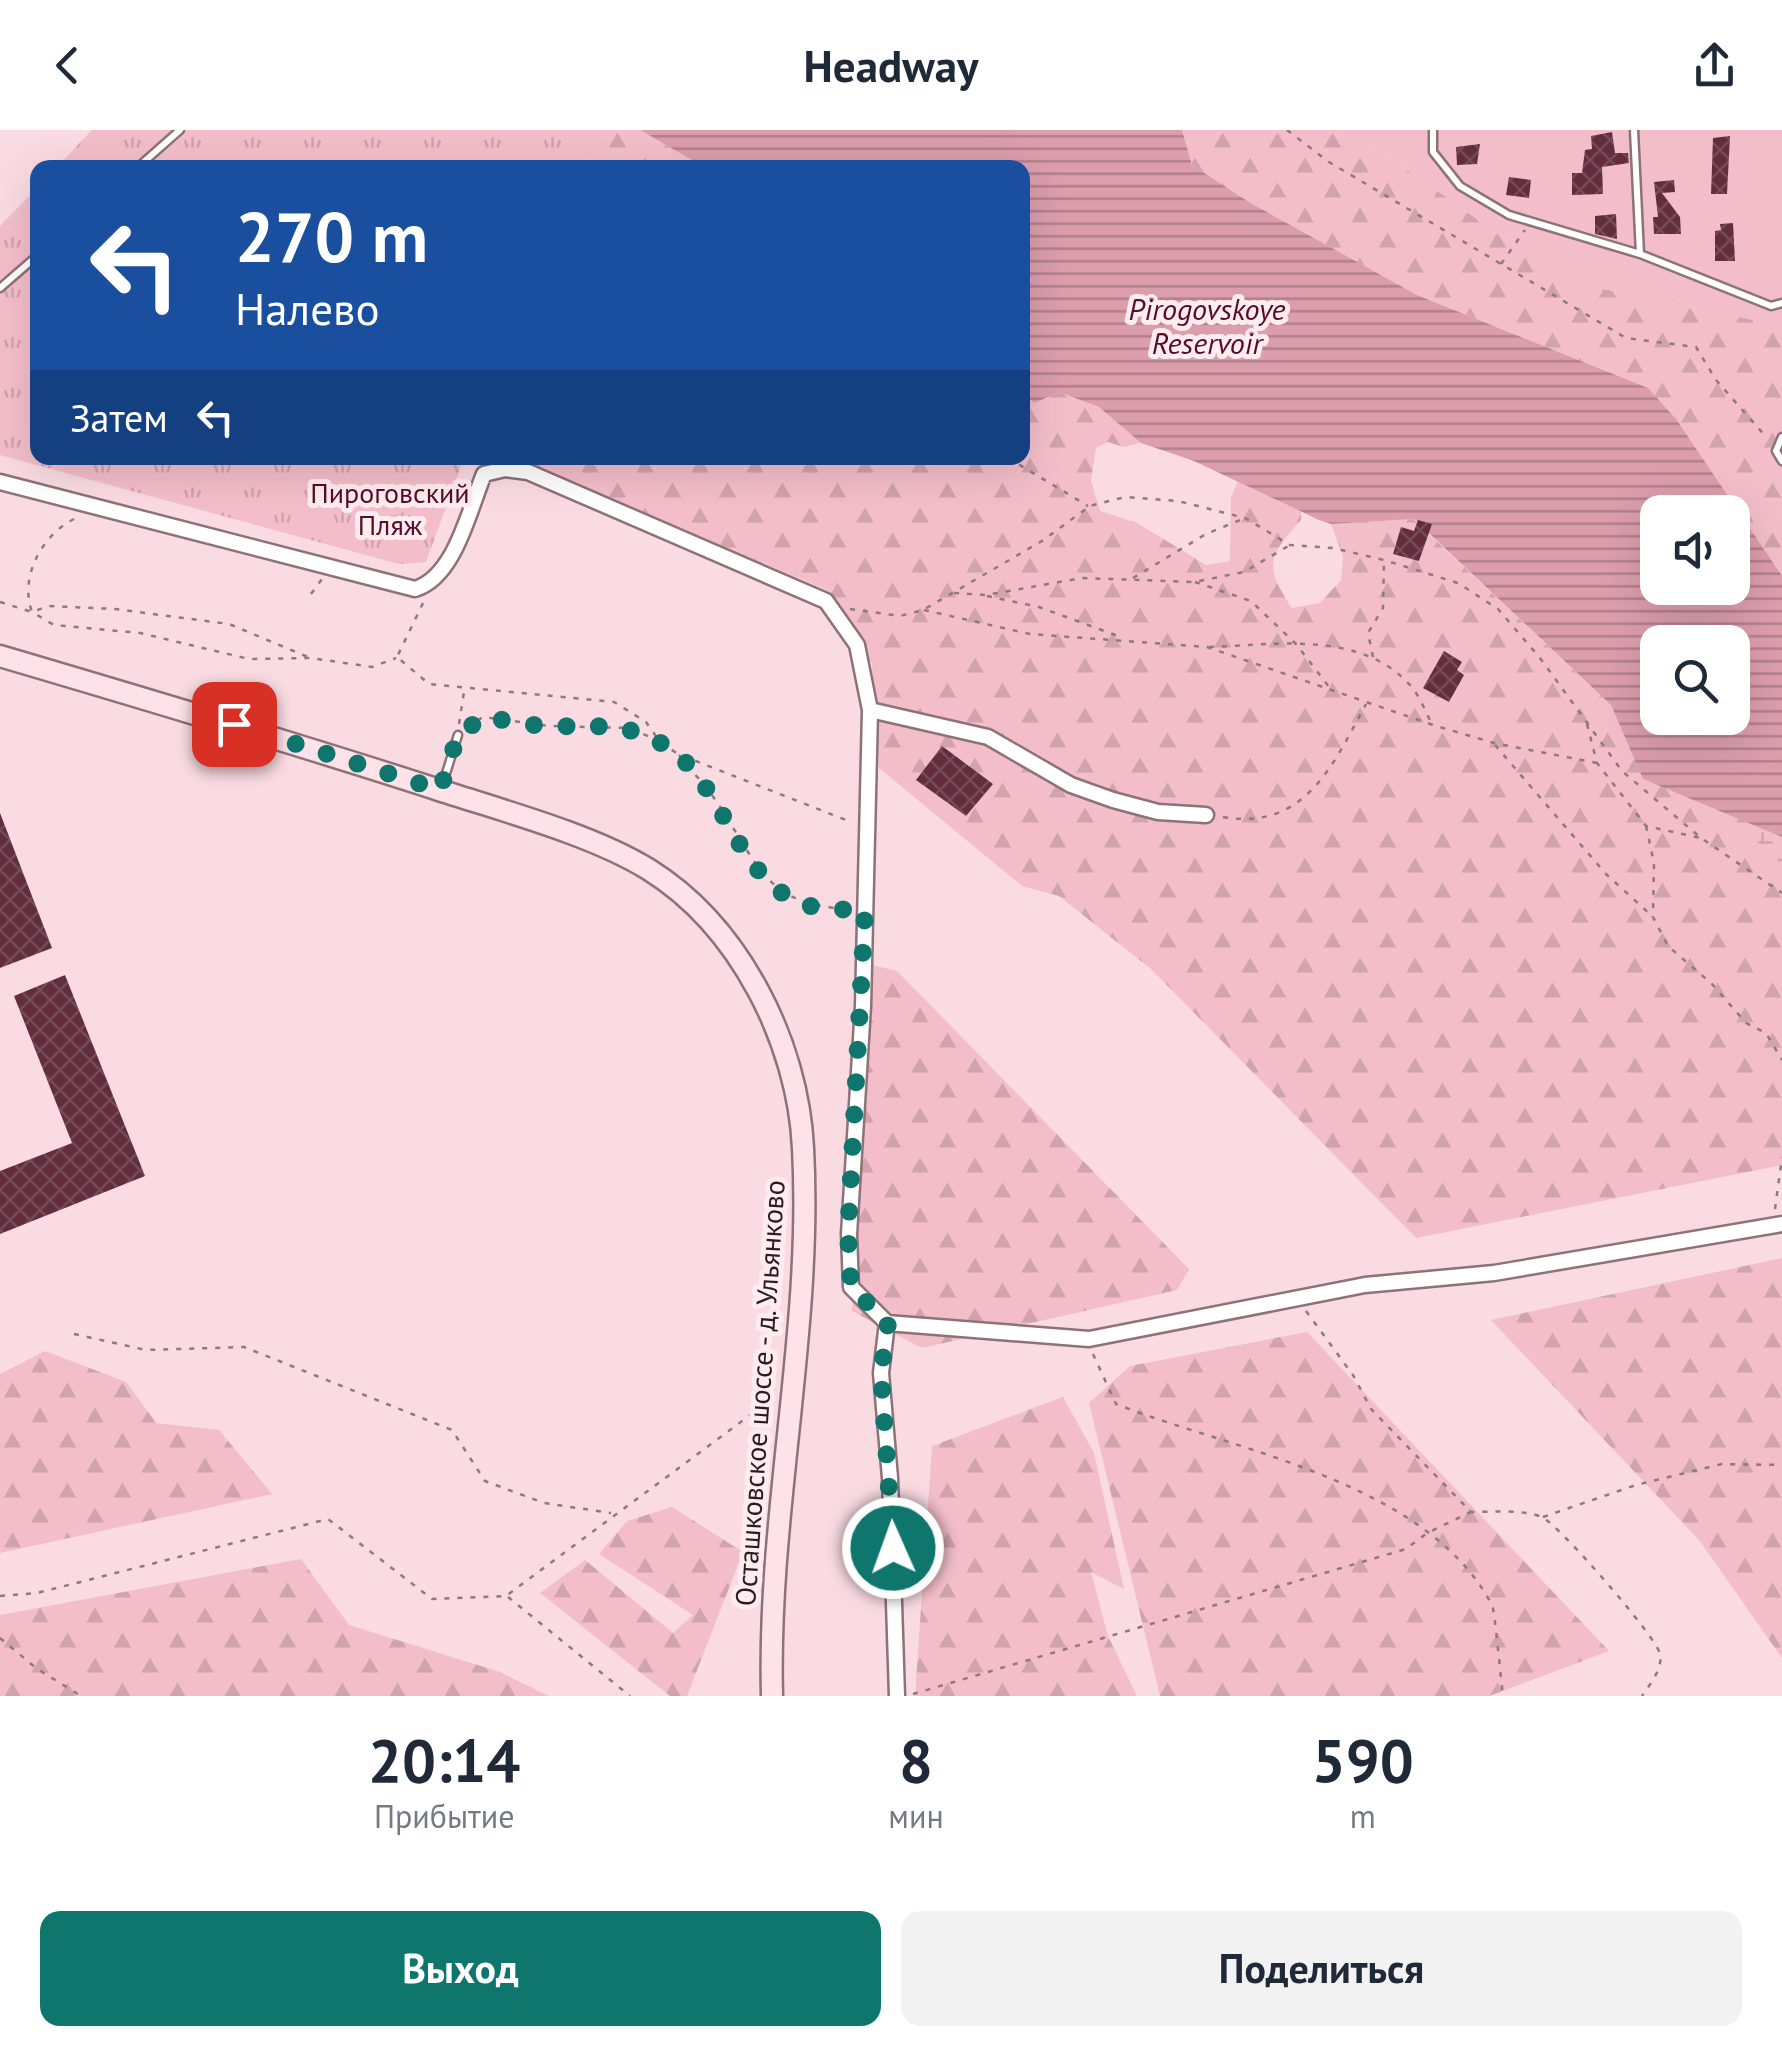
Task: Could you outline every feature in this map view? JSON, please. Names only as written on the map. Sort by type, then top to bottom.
[{"type":"street","points":[[0,482],[414,589],[432,584],[444,568],[484,474],[505,469],[528,472],[826,600],[857,645],[870,710],[850,1269],[851,1287],[888,1323],[1089,1338],[1365,1286],[1494,1274],[1778,1225]]},
{"type":"street","name":"Осташковское шоссе - д. Ульянково","points":[[0,656],[220,719],[542,825],[648,869],[690,902],[726,944],[752,981],[790,1059],[803,1147],[802,1235],[771,1628],[772,1696]]},
{"type":"street","points":[[870,710],[988,737],[1071,784],[1113,800],[1158,812],[1206,815]]},
{"type":"street","points":[[888,1323],[881,1373],[890,1478],[897,1696]]},
{"type":"lane","points":[[146,160],[180,130]]},
{"type":"lane","points":[[1432,130],[1433,152],[1460,186],[1509,214],[1640,254],[1771,306],[1782,303]]},
{"type":"lane","points":[[1634,130],[1640,254]]},
{"type":"lane","points":[[0,288],[30,262]]},
{"type":"lane","points":[[1782,437],[1776,451],[1782,462]]},
{"type":"lane","points":[[440,790],[458,735]]},
{"type":"path","points":[[1287,130],[1328,162],[1626,338],[1696,347],[1716,380],[1776,451]]},
{"type":"path","points":[[1500,265],[1516,247],[1531,219]]},
{"type":"path","points":[[1020,465],[1090,506]]},
{"type":"path","points":[[923,610],[1042,541],[1090,506],[1125,497],[1245,518],[1290,545],[1332,548],[1458,583],[1498,608],[1622,772],[1701,838],[1782,893]]},
{"type":"path","points":[[32,612],[26,596],[44,540],[94,508]]},
{"type":"path","points":[[1132,579],[1206,534],[1245,518]]},
{"type":"path","points":[[986,595],[1082,578],[1194,582],[1244,572],[1290,545]]},
{"type":"path","points":[[1374,658],[1368,634],[1382,608],[1384,560]]},
{"type":"path","points":[[1194,582],[1251,601],[1296,644],[1335,694]]},
{"type":"path","points":[[0,602],[32,612],[54,625],[140,633],[249,659],[311,658],[372,667],[397,658],[432,584]]},
{"type":"path","points":[[952,593],[986,595],[1038,607],[1120,637]]},
{"type":"path","points":[[826,600],[881,615],[923,610],[1030,634],[1120,637],[1207,647],[1332,646],[1374,658],[1410,684],[1433,725]]},
{"type":"path","points":[[32,612],[48,606],[115,608],[230,624],[269,636],[311,658]]},
{"type":"path","points":[[1207,647],[1433,725],[1494,743],[1598,763]]},
{"type":"path","points":[[397,658],[430,684],[464,691],[565,694],[614,702],[646,722],[660,742]]},
{"type":"path","points":[[458,735],[464,691]]},
{"type":"path","points":[[1206,815],[1238,820],[1289,812],[1328,772],[1366,704]]},
{"type":"path","points":[[458,735],[484,717],[550,726],[629,728],[678,754],[866,828]]},
{"type":"path","points":[[1586,722],[1598,763],[1646,826],[1654,863],[1653,917]]},
{"type":"path","points":[[1494,743],[1606,874],[1653,917],[1668,946],[1746,1023],[1766,1033],[1782,1060]]},
{"type":"path","points":[[678,754],[772,884],[792,900],[820,908],[865,910]]},
{"type":"path","points":[[1646,826],[1701,838]]},
{"type":"path","points":[[1778,1225],[1782,1157]]},
{"type":"path","points":[[1297,1298],[1352,1375],[1371,1409],[1471,1512]]},
{"type":"path","points":[[74,1334],[146,1350],[244,1346],[452,1430],[485,1481],[544,1503],[613,1514]]},
{"type":"path","points":[[1089,1338],[1116,1404],[1366,1492],[1427,1533],[1471,1574],[1495,1609],[1495,1656],[1503,1696]]},
{"type":"path","points":[[0,1596],[37,1593],[328,1519],[432,1599],[506,1596],[765,1404],[780,1379]]},
{"type":"path","points":[[906,1696],[1406,1549],[1427,1533],[1471,1512],[1542,1517],[1636,1484],[1722,1464],[1782,1465]]},
{"type":"path","points":[[1542,1517],[1558,1530],[1654,1643],[1660,1666],[1642,1696]]},
{"type":"path","points":[[506,1596],[630,1696]]},
{"type":"path","points":[[0,1638],[36,1668],[81,1696]]},
{"type":"green space","points":[[92,130],[604,130],[591,160],[64,160]]},
{"type":"green space","points":[[604,130],[640,130],[692,160],[591,160]]},
{"type":"green space","points":[[1182,130],[1327,130],[1414,174],[1516,247],[1594,287],[1782,326],[1782,576],[1750,529],[1750,495],[1727,495],[1676,420],[1648,388],[1417,295],[1249,202],[1192,165]]},
{"type":"green space","points":[[1327,130],[1782,130],[1782,326],[1594,287],[1516,247],[1414,174]]},
{"type":"green space","name":"Пироговский Пляж","points":[[30,195],[30,463],[0,455],[0,226]]},
{"type":"green space","points":[[1059,392],[1100,407],[1141,443],[1123,447],[1108,442],[1096,448],[1091,481],[1100,511],[1137,523],[1206,565],[1230,561],[1231,498],[1238,481],[1301,512],[1301,520],[1281,543],[1273,562],[1277,582],[1292,608],[1320,603],[1341,580],[1343,556],[1331,524],[1413,519],[1611,705],[1643,779],[1751,824],[1764,858],[1782,873],[1782,1165],[1416,1238],[1151,969],[1059,896],[1022,886],[879,768],[872,664],[829,591],[532,465],[1030,465],[1030,400],[1034,403]]},
{"type":"green space","name":"Пироговский Пляж","points":[[37,465],[461,465],[426,562],[399,564]]},
{"type":"green space","points":[[1751,824],[1782,837],[1782,873],[1764,858]]},
{"type":"green space","points":[[868,964],[897,971],[1189,1269],[1177,1290],[922,1348],[852,1311]]},
{"type":"green space","points":[[1782,1258],[1782,1658],[1699,1540],[1491,1320]]},
{"type":"green space","points":[[1307,1332],[1609,1651],[1489,1696],[1160,1696],[1089,1403],[1130,1366]]},
{"type":"green space","points":[[45,1351],[126,1382],[156,1423],[219,1430],[272,1494],[0,1553],[0,1374]]},
{"type":"green space","points":[[1063,1397],[1094,1453],[1124,1589],[1091,1572],[1108,1636],[1137,1696],[915,1696],[932,1446]]},
{"type":"green space","points":[[672,1507],[743,1552],[687,1696],[670,1696],[540,1593],[585,1560],[673,1633],[693,1615],[599,1554],[627,1521]]},
{"type":"green space","points":[[301,1559],[349,1625],[500,1672],[549,1696],[0,1696],[0,1615]]},
{"type":"water","name":"Pirogovskoye Reservoir","points":[[640,130],[1182,130],[1192,165],[1249,202],[1417,295],[1648,388],[1676,419],[1727,495],[1640,495],[1640,605],[1750,605],[1750,529],[1782,576],[1782,837],[1643,779],[1611,705],[1414,519],[1331,524],[1319,520],[1194,461],[1141,443],[1099,407],[1059,392],[1034,403],[1030,400],[1030,160],[692,160]]},
{"type":"building","points":[[1612,132],[1615,153],[1628,153],[1629,163],[1602,167],[1603,194],[1572,195],[1572,173],[1582,173],[1585,150],[1592,149],[1591,136]]},
{"type":"building","points":[[1730,136],[1727,194],[1711,194],[1713,138]]},
{"type":"building","points":[[1480,144],[1477,164],[1457,165],[1456,147]]},
{"type":"building","points":[[1509,177],[1531,180],[1529,198],[1506,195]]},
{"type":"building","points":[[1674,180],[1675,192],[1662,193],[1680,217],[1681,234],[1654,234],[1653,217],[1658,217],[1654,182]]},
{"type":"building","points":[[1616,214],[1617,239],[1595,234],[1595,216]]},
{"type":"building","points":[[1733,223],[1735,261],[1715,261],[1715,231],[1721,230],[1720,224]]},
{"type":"building","points":[[1418,520],[1432,524],[1419,561],[1393,554],[1401,527],[1414,531]]},
{"type":"building","points":[[1444,651],[1462,662],[1457,670],[1464,675],[1449,702],[1423,688]]},
{"type":"building","points":[[942,746],[993,784],[966,816],[916,780]]},
{"type":"building","points":[[0,813],[52,948],[0,968]]},
{"type":"building","points":[[65,975],[145,1176],[0,1234],[0,1171],[72,1143],[14,996]]},
{"type":"route","points":[[234,724],[440,790],[458,735],[484,717],[550,726],[629,728],[678,754],[722,810],[754,863],[792,900],[820,908],[865,910],[863,1006],[848,1234],[851,1287],[888,1323],[881,1373],[893,1548]]}]
